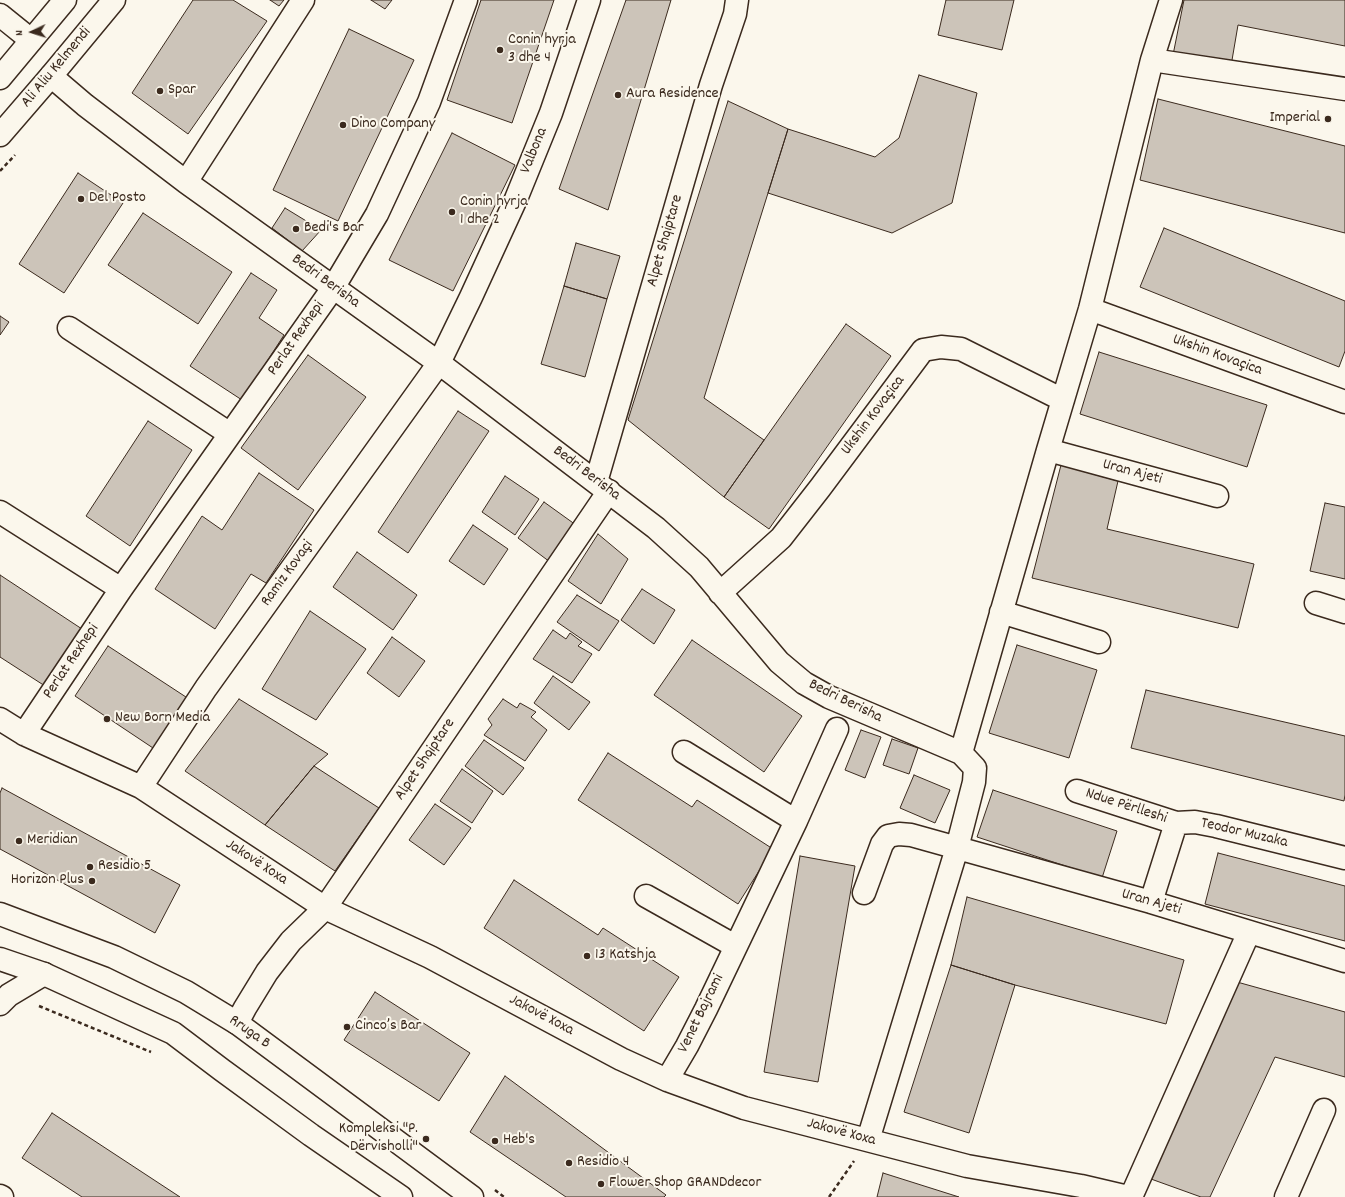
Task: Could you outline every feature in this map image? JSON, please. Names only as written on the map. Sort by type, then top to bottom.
[{"type":"street","points":[[0,78],[65,0]]},
{"type":"street","name":"Ali Aliu Kelmendi","points":[[0,135],[114,0]]},
{"type":"street","points":[[186,182],[304,0]]},
{"type":"street","name":"Perlat Rexhepi","points":[[24,734],[121,589],[334,288],[377,214],[429,102],[466,0]]},
{"type":"street","name":"Valbona","points":[[439,363],[472,297],[516,199],[551,113],[589,0]]},
{"type":"street","name":"Alpet Shqiptare","points":[[237,1023],[267,972],[291,941],[325,908],[602,486],[711,85],[735,14],[737,0]]},
{"type":"street","points":[[868,1140],[957,848],[974,782],[968,760],[1001,612],[1090,309],[1152,60],[1171,0]]},
{"type":"street","points":[[0,15],[31,40]]},
{"type":"street","points":[[1152,60],[1345,89]]},
{"type":"street","name":"Bedri Berisha","points":[[51,76],[85,105],[186,182],[439,363],[656,528],[699,567],[778,662],[804,683],[829,697],[968,760]]},
{"type":"street","name":"Ukshin Kovaçica","points":[[1090,309],[1324,396],[1345,402]]},
{"type":"street","points":[[70,328],[230,434]]},
{"type":"street","name":"Ukshin Kovaçica","points":[[720,593],[781,538],[923,350],[941,347],[961,349],[1063,400]]},
{"type":"street","name":"Ramiz Kovaçi","points":[[141,788],[206,688],[439,363]]},
{"type":"street","name":"Uran Ajeti","points":[[1048,450],[1216,496]]},
{"type":"street","points":[[0,512],[121,589]]},
{"type":"street","points":[[1316,603],[1345,612]]},
{"type":"street","points":[[1001,612],[1098,642]]},
{"type":"street","name":"Jakovë Xoxa","points":[[0,720],[24,734],[141,788],[325,908],[430,957],[621,1059],[667,1080],[744,1108],[967,1166],[1081,1186],[1128,1197]]},
{"type":"street","name":"Venet Bajrami","points":[[667,1080],[690,1040],[796,821],[837,729]]},
{"type":"street","points":[[684,752],[796,821]]},
{"type":"street","name":"Ndue Përlleshi","points":[[1077,790],[1176,823]]},
{"type":"street","name":"Teodor Muzaka","points":[[1176,823],[1195,822],[1216,826],[1345,858]]},
{"type":"street","points":[[1151,902],[1176,823]]},
{"type":"street","name":"Uran Ajeti","points":[[864,893],[882,844],[888,836],[899,834],[911,835],[1151,902],[1345,961]]},
{"type":"street","points":[[646,896],[735,946]]},
{"type":"street","name":"Rruga B","points":[[0,914],[114,957],[186,992],[237,1023],[472,1197]]},
{"type":"street","points":[[1131,1197],[1249,932]]},
{"type":"street","points":[[0,959],[44,974],[173,1033],[304,1130],[401,1197]]},
{"type":"street","points":[[0,1004],[9,994],[44,974]]},
{"type":"street","points":[[1286,1197],[1324,1110]]},
{"type":"path","points":[[34,1004],[158,1054]]},
{"type":"path","points":[[829,1197],[868,1140]]},
{"type":"building","points":[[193,0],[233,0],[267,21],[188,134],[132,93]]},
{"type":"building","points":[[270,0],[284,0],[279,6]]},
{"type":"building","points":[[371,0],[392,0],[385,9]]},
{"type":"building","name":"Conin hyrja 3 dhe 4","points":[[481,0],[554,0],[512,123],[447,100]]},
{"type":"building","name":"Aura Residence","points":[[626,0],[671,0],[608,210],[559,189]]},
{"type":"building","points":[[946,0],[1014,0],[1002,50],[938,35]]},
{"type":"building","points":[[1184,0],[1345,0],[1345,46],[1238,25],[1231,66],[1173,55]]},
{"type":"building","name":"Dino Company","points":[[349,29],[414,60],[338,221],[273,190]]},
{"type":"building","points":[[919,75],[977,93],[952,203],[892,233],[768,193],[788,129],[875,157],[899,138]]},
{"type":"building","points":[[1158,99],[1345,146],[1345,233],[1140,180]]},
{"type":"building","points":[[728,101],[788,129],[704,398],[764,440],[724,497],[628,420]]},
{"type":"building","name":"Conin hyrja 1 dhe 2","points":[[452,133],[515,165],[453,291],[389,260]]},
{"type":"building","points":[[78,173],[123,203],[64,293],[19,264]]},
{"type":"building","name":"Bedi's Bar","points":[[285,208],[321,230],[302,251],[272,228]]},
{"type":"building","points":[[143,213],[232,272],[198,324],[108,265]]},
{"type":"building","points":[[1164,228],[1345,301],[1345,351],[1339,367],[1140,287]]},
{"type":"building","points":[[576,243],[620,256],[607,299],[564,286]]},
{"type":"building","points":[[251,273],[277,290],[259,318],[284,335],[242,400],[190,366]]},
{"type":"building","points":[[564,286],[607,299],[585,377],[541,364]]},
{"type":"building","points":[[0,316],[9,322],[0,335]]},
{"type":"building","points":[[846,324],[891,356],[769,529],[724,497]]},
{"type":"building","points":[[1099,352],[1267,405],[1247,467],[1080,414]]},
{"type":"building","points":[[308,355],[366,397],[298,490],[241,448]]},
{"type":"building","points":[[458,411],[489,431],[408,553],[378,532]]},
{"type":"building","points":[[148,421],[192,450],[130,546],[86,516]]},
{"type":"building","points":[[1061,465],[1118,481],[1107,529],[1254,564],[1238,628],[1032,578]]},
{"type":"building","points":[[259,473],[314,510],[266,583],[251,574],[215,629],[155,589],[202,516],[222,530]]},
{"type":"building","points":[[505,476],[539,499],[515,535],[482,512]]},
{"type":"building","points":[[544,502],[576,525],[550,562],[518,538]]},
{"type":"building","points":[[1325,503],[1345,507],[1345,579],[1310,571]]},
{"type":"building","points":[[473,525],[508,549],[484,585],[449,561]]},
{"type":"building","points":[[598,534],[628,559],[601,604],[568,581]]},
{"type":"building","points":[[357,552],[417,595],[393,630],[333,587]]},
{"type":"building","points":[[0,575],[82,629],[45,686],[0,657]]},
{"type":"building","points":[[642,589],[675,610],[654,644],[621,620]]},
{"type":"building","points":[[577,595],[619,621],[599,651],[557,622]]},
{"type":"building","points":[[310,611],[366,649],[316,720],[262,689]]},
{"type":"building","points":[[553,630],[566,639],[570,633],[582,642],[578,646],[592,654],[572,683],[533,659]]},
{"type":"building","points":[[392,637],[425,661],[399,697],[367,673]]},
{"type":"building","points":[[692,640],[802,716],[764,772],[654,695]]},
{"type":"building","points":[[1017,645],[1097,670],[1069,758],[989,733]]},
{"type":"building","points":[[108,646],[189,699],[156,750],[75,696]]},
{"type":"building","points":[[553,676],[590,702],[569,730],[534,703]]},
{"type":"building","points":[[1146,690],[1345,736],[1344,801],[1131,748]]},
{"type":"building","points":[[239,699],[328,754],[314,766],[265,825],[185,771]]},
{"type":"building","points":[[503,699],[517,708],[520,703],[536,712],[531,717],[547,730],[525,761],[484,735],[492,725],[488,719]]},
{"type":"building","points":[[861,730],[881,737],[865,778],[845,770]]},
{"type":"building","points":[[892,739],[918,748],[909,774],[883,765]]},
{"type":"building","points":[[484,740],[524,768],[503,795],[465,766]]},
{"type":"building","points":[[608,753],[692,807],[697,800],[773,849],[738,904],[578,800]]},
{"type":"building","points":[[314,766],[379,808],[335,871],[265,825]]},
{"type":"building","points":[[462,769],[493,791],[472,823],[440,801]]},
{"type":"building","points":[[914,775],[950,790],[935,823],[900,808]]},
{"type":"building","name":"Residio 5","points":[[2,788],[180,885],[155,933],[0,849],[0,793]]},
{"type":"building","points":[[993,790],[1117,831],[1102,878],[977,837]]},
{"type":"building","points":[[435,804],[471,828],[444,865],[409,840]]},
{"type":"building","points":[[1218,853],[1345,886],[1345,941],[1205,904]]},
{"type":"building","points":[[800,856],[855,866],[818,1082],[764,1072]]},
{"type":"building","name":"13 Katshja","points":[[514,880],[598,935],[603,928],[679,977],[644,1031],[484,928]]},
{"type":"building","points":[[967,897],[1184,960],[1166,1024],[1015,985],[951,965]]},
{"type":"building","points":[[951,965],[1015,985],[969,1133],[904,1112]]},
{"type":"building","points":[[1237,982],[1345,1012],[1345,1077],[1275,1057],[1210,1197],[1201,1197],[1151,1179]]},
{"type":"building","points":[[375,992],[470,1053],[439,1101],[344,1040]]},
{"type":"building","name":"Residio 4","points":[[505,1076],[666,1195],[664,1197],[566,1197],[470,1132]]},
{"type":"building","points":[[52,1113],[180,1197],[82,1197],[22,1158]]},
{"type":"building","points":[[883,1173],[959,1197],[877,1197]]},
{"type":"place","name":"Conin hyrja 3 dhe 4","points":[[500,50]]},
{"type":"place","name":"Spar","points":[[160,91]]},
{"type":"place","name":"Aura Residence","points":[[618,95]]},
{"type":"place","name":"Imperial","points":[[1328,119]]},
{"type":"place","name":"Dino Company","points":[[343,125]]},
{"type":"place","name":"Del Posto","points":[[81,199]]},
{"type":"place","name":"Conin hyrja 1 dhe 2","points":[[452,212]]},
{"type":"place","name":"Bedi's Bar","points":[[296,229]]},
{"type":"place","name":"New Born Media","points":[[107,719]]},
{"type":"place","name":"Meridian","points":[[19,841]]},
{"type":"place","name":"Residio 5","points":[[90,867]]},
{"type":"place","name":"Horizon Plus","points":[[92,881]]},
{"type":"place","name":"13 Katshja","points":[[587,956]]},
{"type":"place","name":"Cinco’s Bar","points":[[347,1027]]},
{"type":"place","name":"Kompleksi \"P. Dërvisholli\"","points":[[426,1139]]},
{"type":"place","name":"Heb's","points":[[495,1141]]},
{"type":"place","name":"Residio 4","points":[[569,1163]]},
{"type":"place","name":"Flower Shop GRANDdecor","points":[[601,1184]]}]
